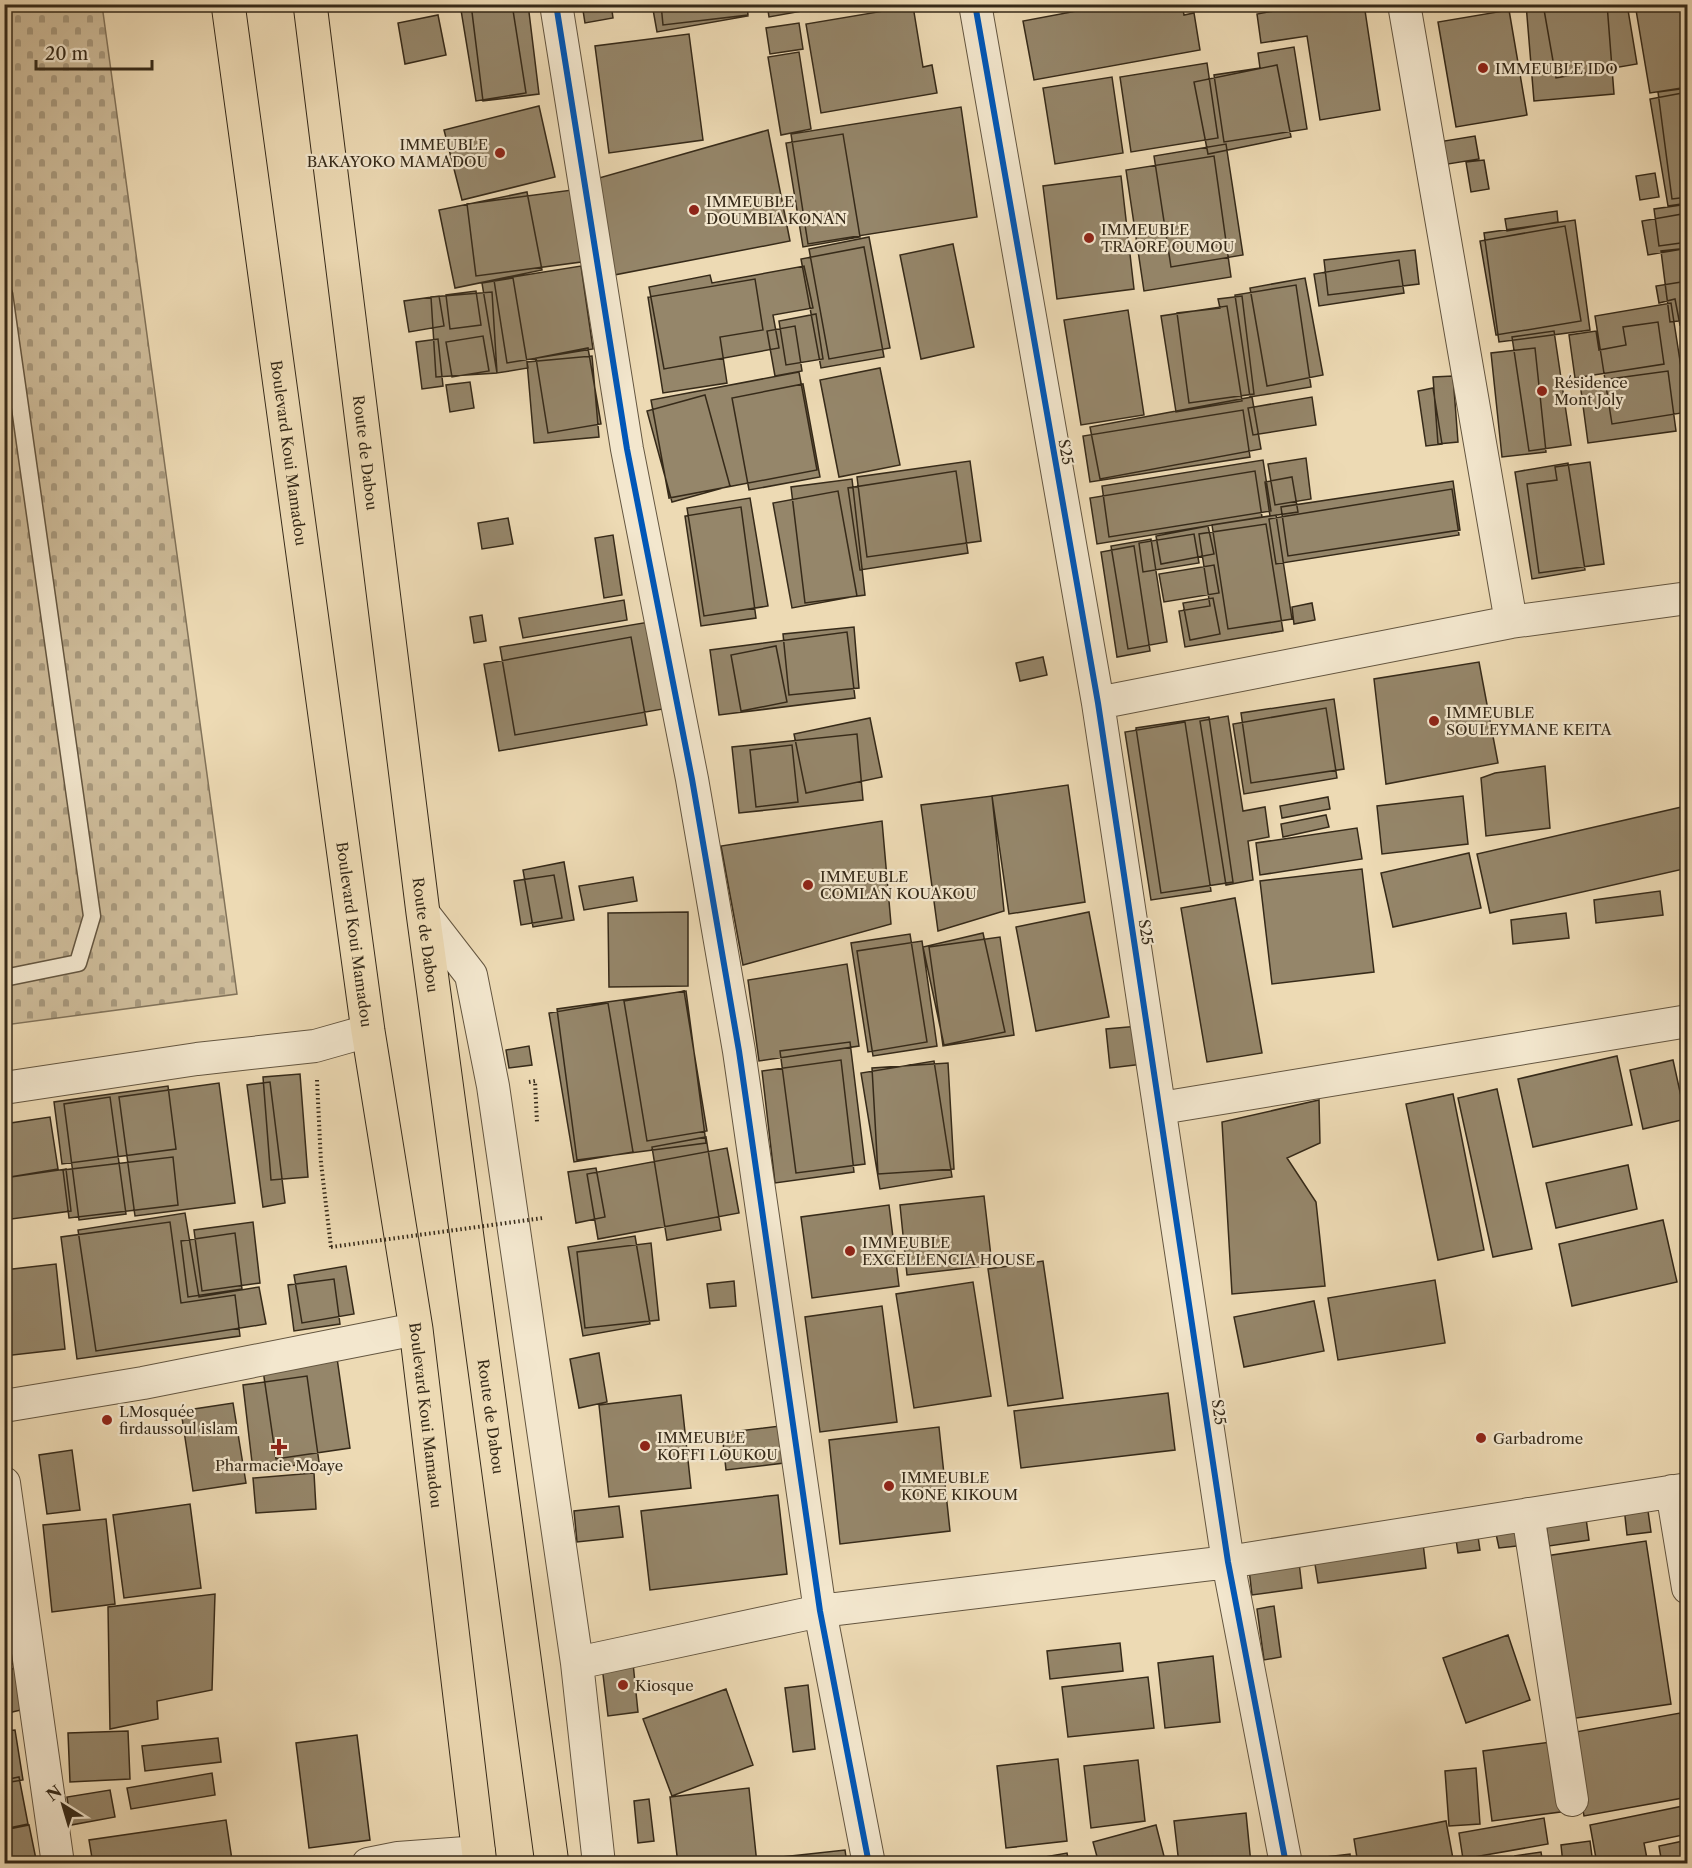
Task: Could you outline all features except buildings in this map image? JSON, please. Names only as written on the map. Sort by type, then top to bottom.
[{"type":"main road","name":"Boulevard Koui Mamadou","points":[[228,4],[368,1031],[416,1329],[479,1858]]},
{"type":"main road","name":"Route de Dabou","points":[[310,4],[423,913],[552,1863]]},
{"type":"street","points":[[556,4],[627,449],[690,768],[739,1051],[820,1611],[869,1863]]},
{"type":"street","name":"S25","points":[[975,4],[1098,703],[1228,1562],[1286,1863]]},
{"type":"street","points":[[1404,4],[1511,622]]},
{"type":"street","points":[[1098,703],[1511,622],[1688,598]]},
{"type":"street","points":[[423,913],[471,975],[493,1086],[577,1663],[599,1863]]},
{"type":"street","points":[[1161,1108],[1688,1021]]},
{"type":"street","points":[[4,1088],[197,1059],[315,1046],[368,1031]]},
{"type":"street","points":[[4,1406],[142,1383],[416,1329]]},
{"type":"street","points":[[4,1483],[58,1863]]},
{"type":"street","points":[[577,1663],[820,1611],[1228,1562],[1680,1490],[1688,1588]]},
{"type":"street","points":[[1528,1514],[1572,1800]]},
{"type":"street","points":[[368,1863],[398,1858],[479,1858]]},
{"type":"lane","points":[[4,294],[92,916],[78,963],[4,978]]},
{"type":"path","points":[[315,1046],[321,1163],[331,1247],[543,1218]]},
{"type":"green space","points":[[4,5],[102,5],[237,994],[5,1025]]},
{"type":"cycle path","points":[[556,4],[627,449],[692,779],[739,1051],[820,1611],[869,1864]]},
{"type":"cycle path","points":[[975,4],[1098,703],[1228,1562],[1286,1864]]},
{"type":"place","name":"IMMEUBLE IDO","points":[[1483,68]]},
{"type":"place","name":"IMMEUBLE BAKAYOKO MAMADOU","points":[[500,153]]},
{"type":"place","name":"IMMEUBLE DOUMBIA KONAN","points":[[694,210]]},
{"type":"place","name":"IMMEUBLE TRAORE OUMOU","points":[[1089,238]]},
{"type":"place","name":"Résidence Mont Joly","points":[[1542,391]]},
{"type":"place","name":"IMMEUBLE SOULEYMANE KEITA","points":[[1434,721]]},
{"type":"place","name":"IMMEUBLE COMLAN KOUAKOU","points":[[808,885]]},
{"type":"place","name":"IMMEUBLE EXCELLENCIA HOUSE","points":[[850,1251]]},
{"type":"place","name":"LMosquée firdaussoul islam","points":[[107,1420]]},
{"type":"place","name":"Garbadrome","points":[[1481,1438]]},
{"type":"place","name":"IMMEUBLE KOFFI LOUKOU","points":[[645,1446]]},
{"type":"place","name":"Pharmacie Moaye","points":[[279,1447]]},
{"type":"place","name":"IMMEUBLE KONE KIKOUM","points":[[889,1486]]},
{"type":"place","name":"Kiosque","points":[[623,1685]]}]
